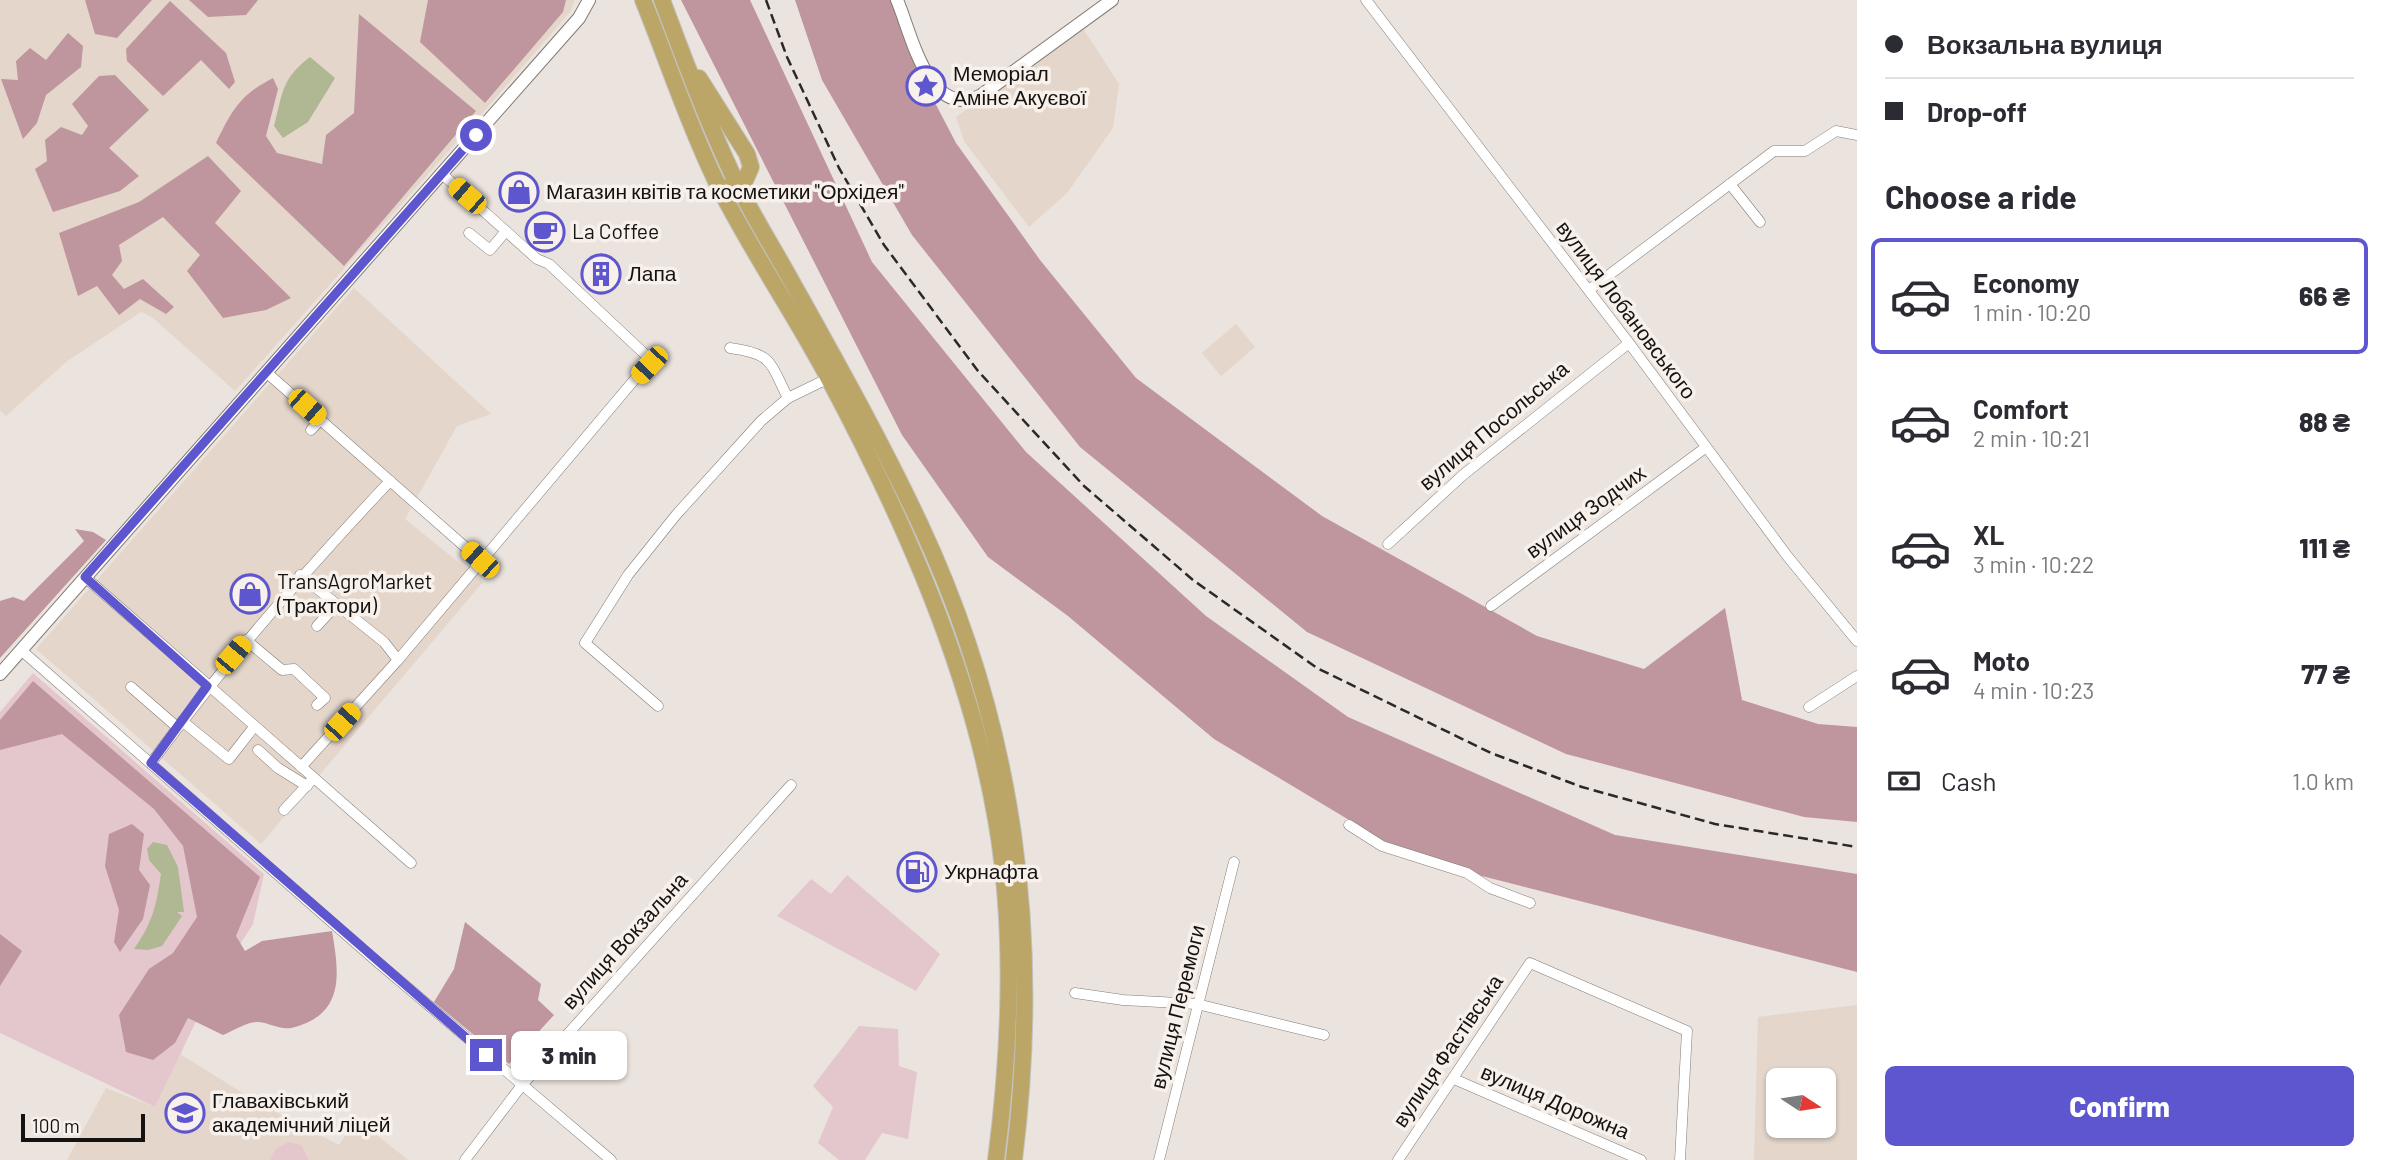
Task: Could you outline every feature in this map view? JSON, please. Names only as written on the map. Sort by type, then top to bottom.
[{"type":"highway","points":[[643,0],[715,180],[829,378],[904,534],[953,657],[986,767],[998,828],[1007,941],[1005,1065],[996,1160]]},
{"type":"highway","points":[[662,0],[680,47],[747,154],[751,167],[749,176],[738,185]]},
{"type":"highway","points":[[715,180],[738,185],[863,410],[915,514],[946,585],[985,694],[1008,786],[1022,896],[1025,1029],[1014,1160]]},
{"type":"street","points":[[671,0],[680,47]]},
{"type":"street","points":[[898,0],[930,83],[949,99],[962,101],[980,96],[1112,0]]},
{"type":"street","name":"вулиця Лобановського","points":[[1366,0],[1589,290],[1705,448],[1857,641]]},
{"type":"street","points":[[0,674],[441,173],[587,2]]},
{"type":"street","points":[[1589,290],[1774,151],[1805,151],[1836,131],[1857,135]]},
{"type":"street","points":[[301,767],[398,660],[651,360],[549,264],[537,259],[441,173]]},
{"type":"street","points":[[1730,184],[1760,222]]},
{"type":"street","points":[[469,233],[490,250],[506,231]]},
{"type":"street","name":"вулиця Посольська","points":[[1388,544],[1463,475],[1629,343]]},
{"type":"street","points":[[730,348],[760,352],[769,360],[788,398]]},
{"type":"street","points":[[266,372],[480,560]]},
{"type":"street","points":[[658,706],[585,643],[628,575],[676,515],[761,421],[788,398],[829,378]]},
{"type":"street","points":[[311,430],[321,419]]},
{"type":"street","name":"вулиця Зодчих","points":[[1491,606],[1705,448]]},
{"type":"street","points":[[151,763],[207,686],[300,575],[390,481]]},
{"type":"street","points":[[300,575],[384,642],[398,660]]},
{"type":"street","points":[[85,577],[301,767],[310,782]]},
{"type":"street","points":[[317,626],[338,604]]},
{"type":"street","points":[[246,640],[282,670],[294,669],[325,698],[317,705]]},
{"type":"street","points":[[21,650],[611,1160]]},
{"type":"street","points":[[1809,707],[1857,676]]},
{"type":"street","points":[[131,687],[229,758],[254,727]]},
{"type":"street","points":[[258,750],[278,768],[310,782],[411,863]]},
{"type":"street","points":[[284,810],[310,782]]},
{"type":"street","name":"вулиця Вокзальна","points":[[465,1160],[522,1085],[791,785]]},
{"type":"street","points":[[1349,825],[1382,846],[1467,873],[1490,888],[1530,904]]},
{"type":"street","name":"вулиця Перемоги","points":[[1159,1160],[1234,862]]},
{"type":"street","name":"вулиця Фастівська","points":[[1398,1160],[1530,963],[1686,1031],[1680,1160]]},
{"type":"street","points":[[1075,993],[1123,1000],[1197,1003],[1324,1035]]},
{"type":"street","name":"вулиця Дорожна","points":[[1454,1079],[1642,1160]]},
{"type":"shaded area","points":[[0,0],[575,0],[570,12],[486,109],[235,391],[153,318],[141,312],[66,362],[6,416],[0,411]]},
{"type":"shaded area","points":[[85,0],[152,0],[117,38],[95,34]]},
{"type":"shaded area","points":[[189,0],[258,0],[246,15],[208,17]]},
{"type":"shaded area","points":[[428,0],[566,0],[563,12],[485,103],[420,42]]},
{"type":"shaded area","points":[[681,0],[750,0],[872,262],[1026,452],[1206,616],[1348,717],[1615,835],[1857,874],[1857,972],[1478,875],[1399,850],[1214,739],[1068,616],[988,557],[902,435]]},
{"type":"shaded area","points":[[795,0],[892,0],[933,99],[956,143],[1040,260],[1136,378],[1322,516],[1537,636],[1644,669],[1725,608],[1742,700],[1818,724],[1857,727],[1857,822],[1804,817],[1566,754],[1307,632],[1080,447],[912,235],[822,80]]},
{"type":"shaded area","points":[[170,1],[226,53],[235,82],[229,89],[201,60],[163,96],[127,61],[126,49]]},
{"type":"shaded area","points":[[359,14],[476,111],[344,266],[216,143],[238,104],[273,78],[278,89],[266,136],[277,153],[322,164],[326,135],[354,113]]},
{"type":"shaded area","points":[[1082,27],[1119,84],[1113,128],[1067,193],[1029,227],[964,141],[956,117]]},
{"type":"shaded area","points":[[68,33],[83,46],[81,67],[46,95],[37,123],[23,139],[1,79],[18,80],[16,61],[30,48],[46,60]]},
{"type":"shaded area","points":[[310,57],[335,78],[308,122],[283,138],[274,126],[284,87],[293,72]]},
{"type":"shaded area","points":[[115,75],[149,110],[109,148],[139,176],[120,191],[53,212],[35,169],[47,161],[45,140],[61,127],[82,135],[88,126],[72,104],[99,76]]},
{"type":"shaded area","points":[[208,156],[241,191],[215,223],[291,298],[266,310],[223,318],[187,271],[200,255],[163,217],[119,245],[122,261],[112,275],[124,289],[143,279],[174,307],[166,314],[140,299],[119,315],[97,286],[78,296],[59,233],[139,202]]},
{"type":"shaded area","points":[[354,288],[491,414],[457,426],[405,519],[483,582],[261,844],[36,649]]},
{"type":"shaded area","points":[[1236,324],[1255,347],[1221,376],[1202,353]]},
{"type":"shaded area","points":[[75,529],[93,532],[106,540],[0,658],[0,601],[13,597],[24,601],[84,541]]},
{"type":"shaded area","points":[[33,673],[264,874],[253,924],[212,988],[155,1107],[0,1033],[0,712]]},
{"type":"shaded area","points":[[33,681],[260,877],[236,936],[245,951],[262,941],[332,931],[337,977],[330,1003],[322,1013],[309,1022],[291,1028],[255,1022],[223,1035],[188,1018],[175,1043],[153,1060],[126,1052],[119,1015],[149,969],[173,953],[197,917],[183,846],[154,809],[62,734],[0,750],[0,720]]},
{"type":"shaded area","points":[[132,824],[144,834],[139,870],[150,885],[143,919],[120,952],[114,942],[119,910],[105,866],[109,834]]},
{"type":"shaded area","points":[[153,842],[167,845],[178,867],[184,912],[177,912],[182,916],[162,946],[148,950],[134,949],[150,922],[161,874],[149,860],[147,849]]},
{"type":"shaded area","points":[[847,875],[940,954],[916,991],[777,916],[811,879],[831,894]]},
{"type":"shaded area","points":[[465,922],[541,984],[538,1000],[554,1015],[509,1064],[434,1002],[454,969]]},
{"type":"shaded area","points":[[0,934],[22,951],[0,986]]},
{"type":"shaded area","points":[[1857,1005],[1857,1160],[1754,1160],[1758,1017]]},
{"type":"shaded area","points":[[859,1026],[898,1029],[899,1066],[917,1072],[908,1139],[882,1133],[865,1160],[839,1160],[818,1143],[833,1107],[813,1086]]},
{"type":"shaded area","name":"Главахівський академічний ліцей","points":[[180,1054],[259,1103],[339,1145],[357,1119],[408,1160],[67,1160],[106,1088],[155,1107]]},
{"type":"shaded area","points":[[288,1142],[301,1145],[309,1160],[270,1160],[276,1149]]},
{"type":"railway","points":[[766,0],[787,57],[839,168],[884,245],[978,371],[1084,486],[1193,580],[1317,668],[1491,753],[1582,787],[1715,824],[1857,847]]},
{"type":"place","name":"Меморіал Аміне Акуєвої","points":[[926,86]]},
{"type":"place","name":"Магазин квітів та косметики \"Орхідея\"","points":[[519,192]]},
{"type":"place","name":"La Coffee","points":[[545,232]]},
{"type":"place","name":"Лапа","points":[[601,274]]},
{"type":"place","name":"TransAgroMarket (Трактори)","points":[[250,594]]},
{"type":"place","name":"Укрнафта","points":[[917,872]]},
{"type":"place","name":"Главахівський академічний ліцей","points":[[185,1113]]},
{"type":"route","points":[[476,135],[85,577],[207,686],[151,763],[486,1055]]}]
